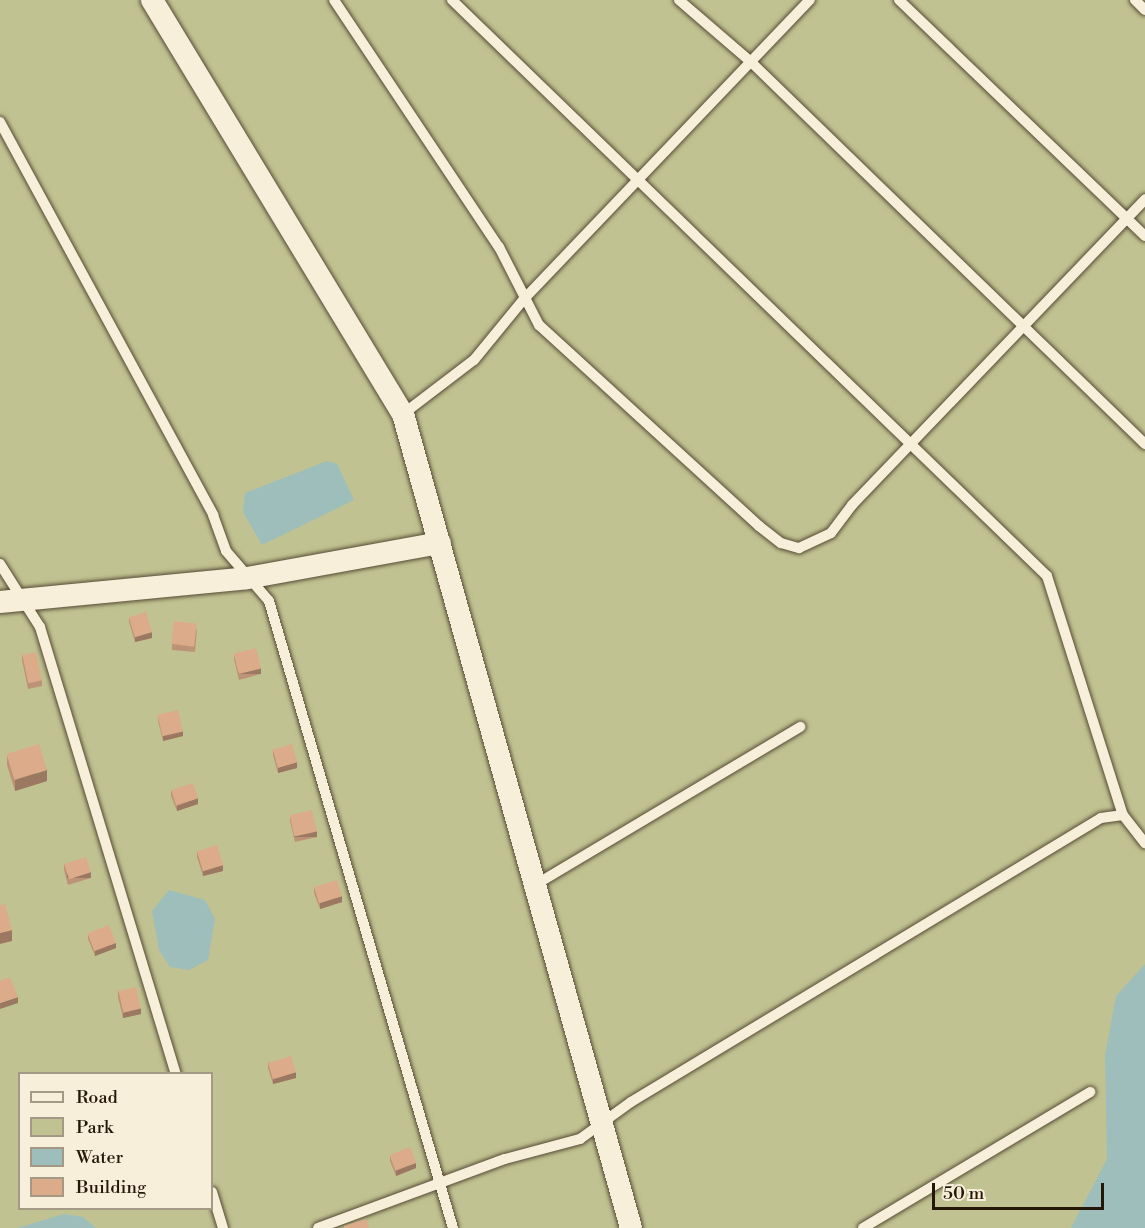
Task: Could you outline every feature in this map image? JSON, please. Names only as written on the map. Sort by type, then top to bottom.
[{"type":"street","points":[[152,0],[403,414],[631,1228]]},
{"type":"street","points":[[0,602],[247,578],[440,543]]},
{"type":"lane","points":[[334,0],[499,248],[539,325],[781,543],[799,548],[831,533],[914,443],[1024,332],[1145,200]]},
{"type":"lane","points":[[452,0],[914,443],[1047,576],[1123,816],[1145,843]]},
{"type":"lane","points":[[678,0],[751,62],[1024,332],[1145,444]]},
{"type":"lane","points":[[403,414],[474,360],[524,299],[642,180],[810,0]]},
{"type":"lane","points":[[899,0],[1145,236]]},
{"type":"lane","points":[[1134,0],[1145,10]]},
{"type":"lane","points":[[0,122],[213,515],[226,551],[269,601],[453,1228]]},
{"type":"lane","points":[[0,564],[40,627],[175,1072]]},
{"type":"lane","points":[[535,885],[800,727]]},
{"type":"lane","points":[[318,1228],[441,1187],[504,1159],[580,1139],[602,1126],[631,1102],[1101,818],[1123,816]]},
{"type":"lane","points":[[863,1228],[1090,1092]]},
{"type":"lane","points":[[213,1195],[223,1228]]},
{"type":"green space","points":[[0,0],[1145,0],[1145,1228],[0,1228]]},
{"type":"water","points":[[327,461],[337,464],[354,500],[262,545],[243,512],[245,493]]},
{"type":"water","points":[[169,890],[205,900],[215,919],[208,960],[189,970],[170,967],[159,950],[152,911]]},
{"type":"water","points":[[1145,964],[1145,1228],[1071,1228],[1107,1159],[1105,1055],[1116,996]]},
{"type":"water","points":[[64,1214],[83,1217],[96,1228],[17,1228]]},
{"type":"building","points":[[146,612],[152,632],[135,637],[129,617]]},
{"type":"building","points":[[174,621],[197,624],[194,647],[171,644]]},
{"type":"building","points":[[256,648],[261,668],[239,674],[234,654]]},
{"type":"building","points":[[36,652],[42,680],[28,683],[22,655]]},
{"type":"building","points":[[178,710],[183,731],[162,736],[158,715]]},
{"type":"building","points":[[39,744],[47,770],[14,780],[6,754]]},
{"type":"building","points":[[292,744],[297,762],[278,768],[273,750]]},
{"type":"building","points":[[193,783],[198,798],[176,805],[171,790]]},
{"type":"building","points":[[312,810],[317,831],[295,837],[290,815]]},
{"type":"building","points":[[217,845],[223,865],[203,871],[197,851]]},
{"type":"building","points":[[86,857],[91,872],[69,879],[64,864]]},
{"type":"building","points":[[337,880],[342,896],[319,903],[314,887]]},
{"type":"building","points":[[5,904],[12,930],[0,933],[0,905]]},
{"type":"building","points":[[109,925],[116,943],[94,951],[88,933]]},
{"type":"building","points":[[10,977],[18,997],[0,1003],[0,981]]},
{"type":"building","points":[[136,987],[141,1008],[123,1012],[118,991]]},
{"type":"building","points":[[291,1056],[296,1072],[273,1079],[268,1063]]},
{"type":"building","points":[[410,1147],[416,1163],[396,1171],[389,1155]]},
{"type":"building","points":[[366,1219],[369,1228],[344,1228],[344,1226]]}]
